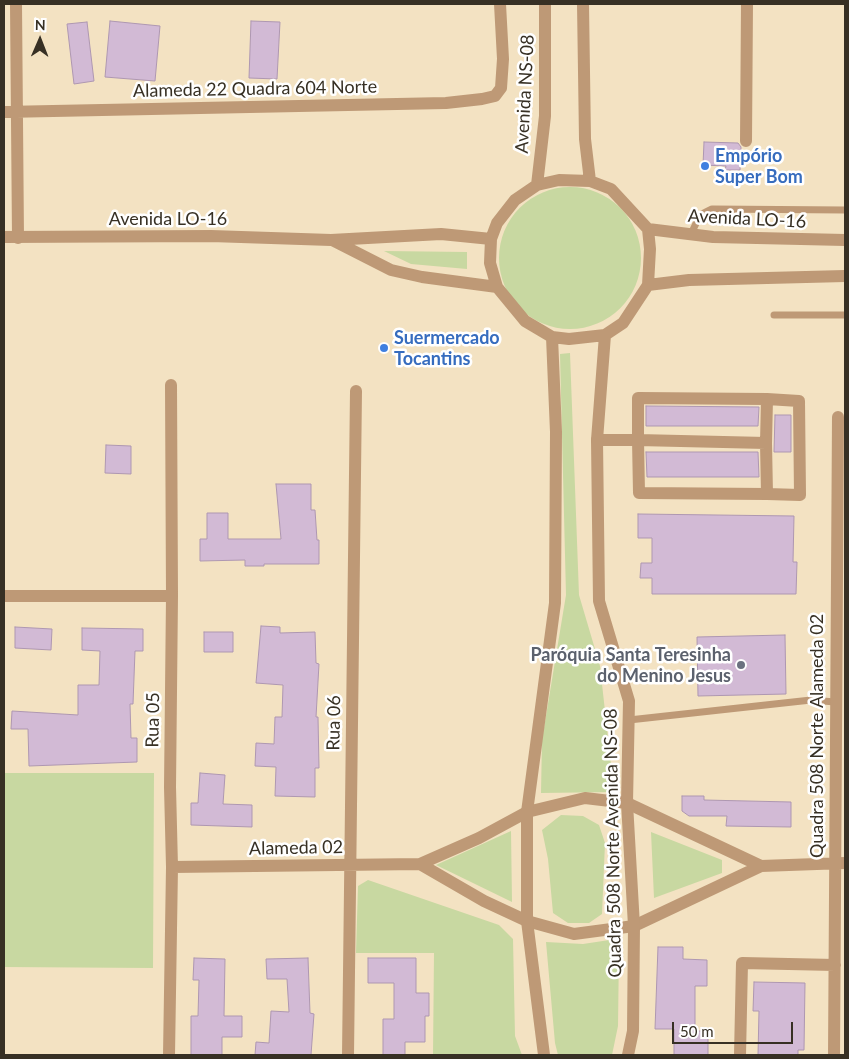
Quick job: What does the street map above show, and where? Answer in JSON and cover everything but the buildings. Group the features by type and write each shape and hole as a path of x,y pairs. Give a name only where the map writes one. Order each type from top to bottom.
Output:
{"street":[{"path":"16,4 18,238"},
{"name":"Alameda 22 Quadra 604 Norte","path":"4,112 446,103 495,96 502,88 503,59 500,4"},
{"name":"Avenida NS-08","path":"537,185 545,116 546,4"},
{"path":"582,4 585,139 590,181"},
{"path":"746,141 747,4"},
{"path":"559,180 590,181 611,189 648,229 650,249 648,285 622,323 604,335 569,339 552,337 525,321 497,287 490,262 491,239 497,223 515,200 537,185 559,180"},
{"name":"Avenida LO-16","path":"648,229 749,239 845,240"},
{"name":"Avenida LO-16","path":"4,237 211,236 331,240 442,234 491,239"},
{"name":"Avenida LO-16","path":"331,240 391,270 422,277 497,287"},
{"path":"648,285 689,280 845,276"},
{"name":"Quadra 508 Norte Avenida NS-08","path":"604,335 597,440 599,601 629,701 628,803 634,926 633,1032 628,1055"},
{"path":"544,1055 527,921 527,812 555,603 556,432 552,337"},
{"name":"Rua 05","path":"169,1055 172,867 170,787 172,596 171,385"},
{"name":"Rua 06","path":"348,1055 356,391"},
{"path":"638,398 799,401 800,495 639,493 638,440 638,398"},
{"path":"766,494 767,399"},
{"name":"Quadra 508 Norte Alameda 02","path":"834,1055 835,965 840,863 835,702 838,417"},
{"path":"597,440 766,443"},
{"path":"4,596 172,596"},
{"path":"420,864 478,838 527,812 585,798 628,803 761,866"},
{"path":"420,864 484,901 527,921 574,934 634,926 761,866 840,863"},
{"name":"Alameda 02","path":"172,867 420,864"},
{"path":"740,1055 742,963 835,965"}],"lane":[{"path":"690,234 700,216 712,209 845,210"},
{"path":"774,315 845,315"},
{"path":"629,720 810,700 835,702"}],"green space":[{"path":"570,187 584,188 597,192 620,208 636,231 640,244 640,272 636,285 620,308 597,324 584,328 570,329 556,328 543,324 520,308 504,285 500,272 499,258 500,244 504,231 520,208 543,192 556,188"},
{"path":"384,251 467,252 467,269 411,264"},
{"path":"570,353 579,595 600,666 614,792 541,793 542,740 566,595 560,354"},
{"path":"4,773 154,773 153,968 4,967"},
{"path":"561,815 583,816 599,825 605,843 602,914 589,923 568,923 553,913 548,859 542,830"},
{"path":"511,831 512,902 436,865"},
{"path":"651,832 722,860 722,873 654,898"},
{"path":"368,880 499,925 513,939 515,1036 522,1055 433,1055 434,953 356,953 358,886"},
{"path":"616,939 619,949 618,1026 612,1055 558,1055 555,1043 546,942 583,944"}],"place":[{"name":"Empório Super Bom","path":"705,166"},
{"name":"Suermercado Tocantins","path":"384,348"},
{"name":"Paróquia Santa Teresinha do Menino Jesus","path":"741,665"}]}
